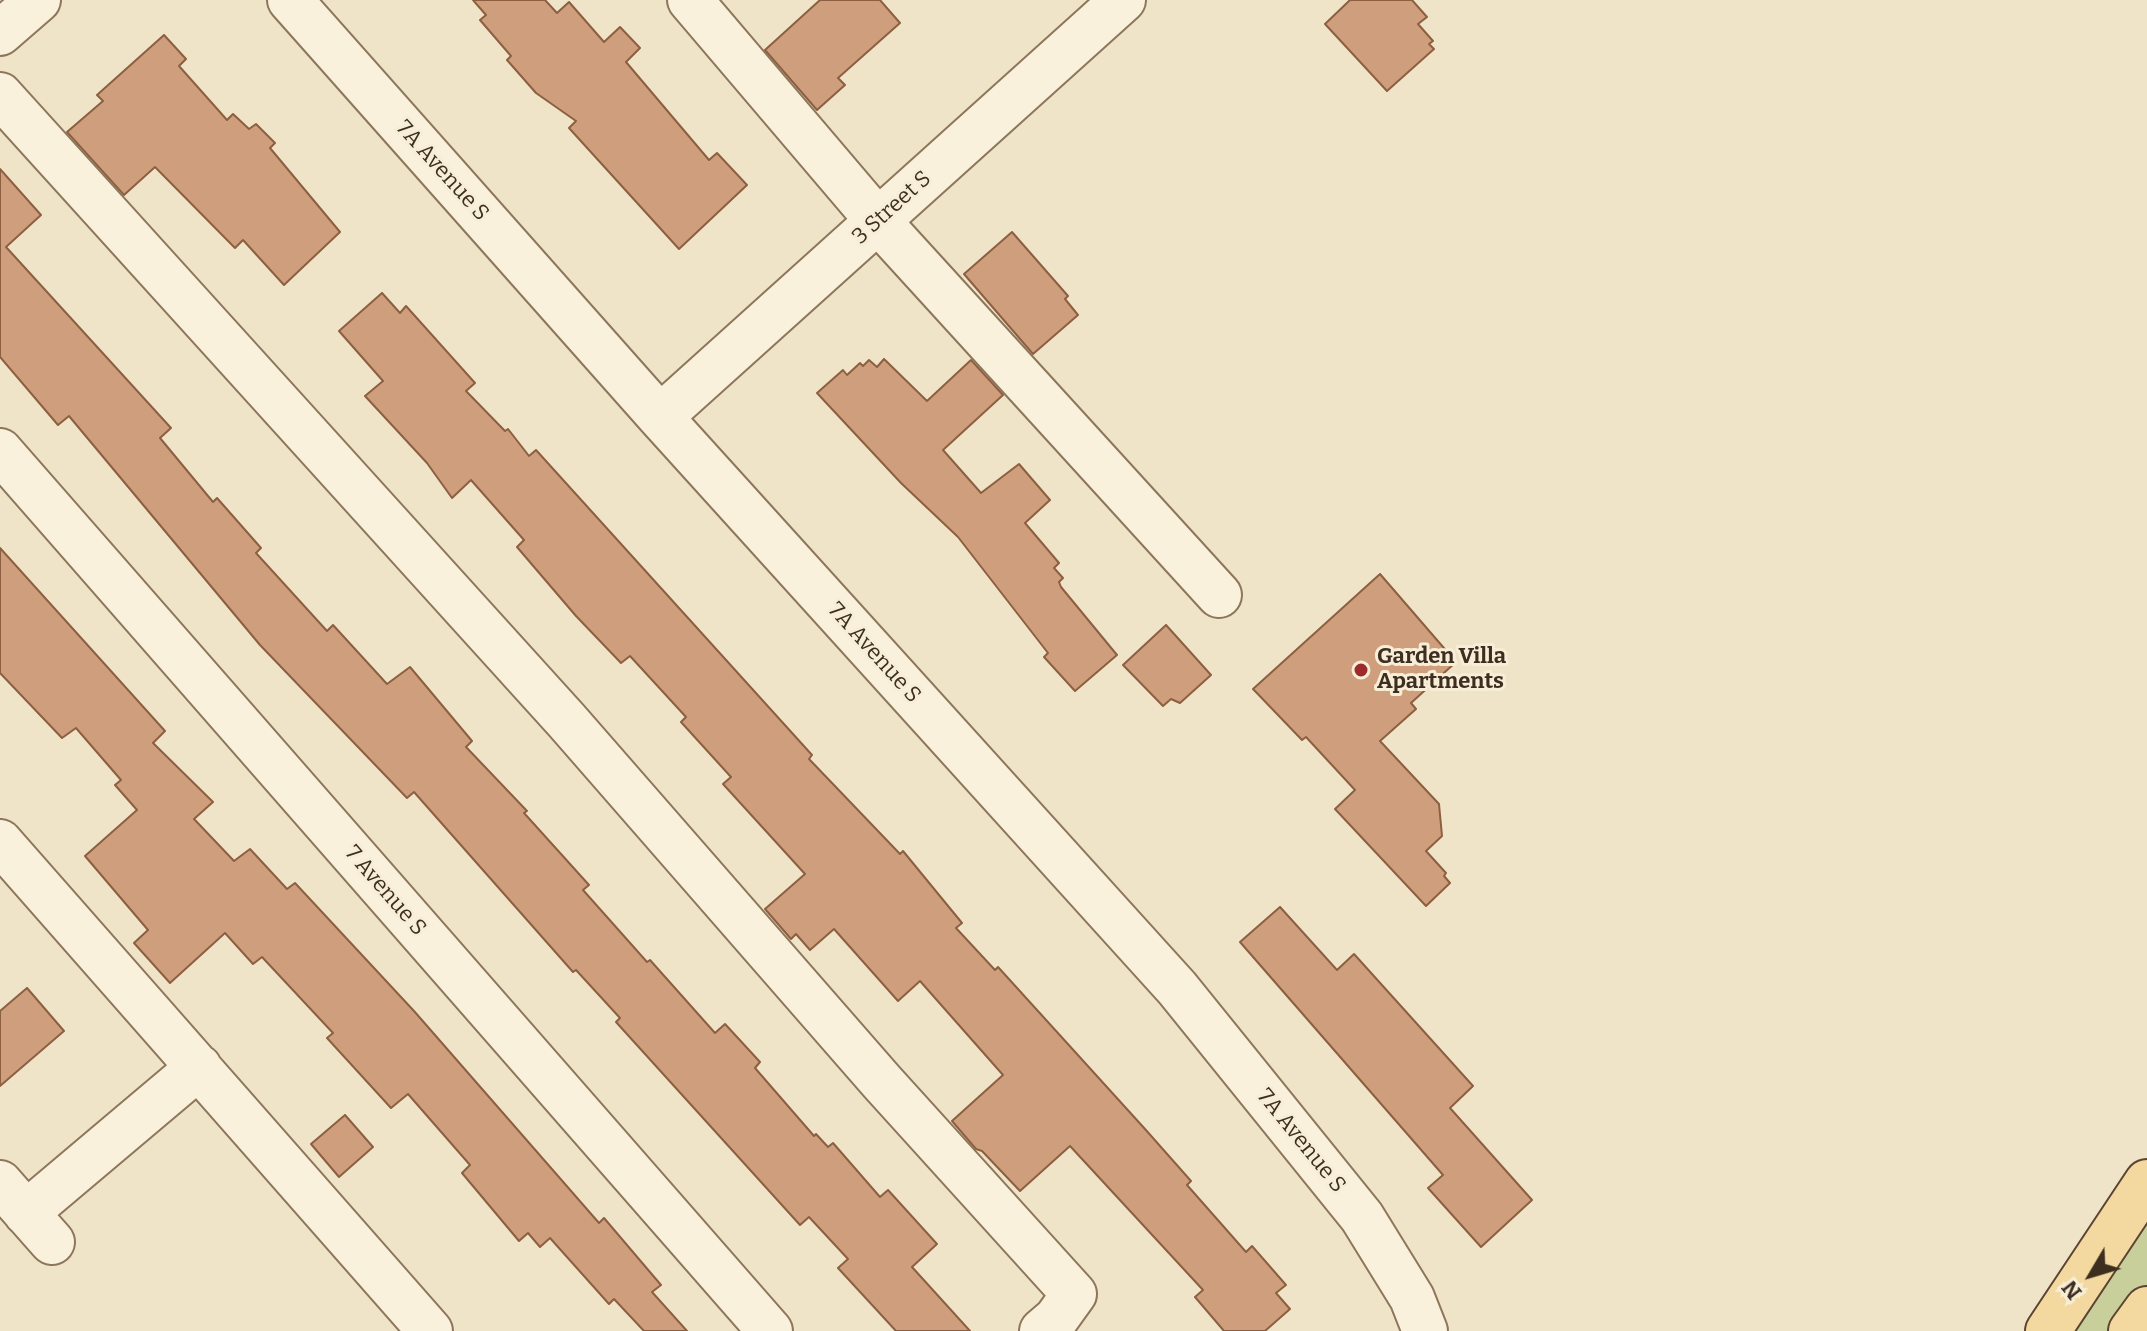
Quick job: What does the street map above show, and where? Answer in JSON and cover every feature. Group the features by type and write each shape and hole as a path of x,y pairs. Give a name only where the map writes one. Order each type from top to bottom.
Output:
{"main road":[{"path":"2048,1331 2147,1182"},
{"path":"2131,1331 2147,1309"}],"street":[{"path":"0,33 38,0"},
{"name":"7A Avenue S","path":"290,0 660,417 1177,988 1362,1217 1412,1298 1425,1331"},
{"path":"690,0 878,221 1219,595"},
{"name":"3 Street S","path":"660,417 1123,0"},
{"path":"0,95 567,721 882,1082 1074,1294 1056,1319 1042,1331"},
{"name":"7 Avenue S","path":"0,451 770,1331"},
{"path":"0,842 430,1331"},
{"path":"26,1213 199,1067"}],"green space":[{"path":"2147,1203 2147,1331 2068,1331"}],"building":[{"path":"473,0 545,0 557,13 569,2 604,42 620,27 640,48 626,62 709,160 717,153 747,185 679,249 569,128 576,121 536,93 507,60 511,56 480,20 486,15"},
{"path":"820,0 880,0 900,23 838,78 845,85 817,110 765,50"},
{"path":"1350,0 1412,0 1427,17 1418,24 1433,41 1429,44 1434,49 1387,91 1325,24"},
{"path":"164,35 186,59 179,66 227,120 233,114 249,129 256,124 275,143 270,148 340,232 284,285 243,240 235,248 155,167 124,195 67,132 103,101 97,95"},
{"path":"0,169 41,215 6,247 171,428 160,438 213,502 217,498 261,548 256,553 327,631 333,625 387,684 410,667 472,741 466,747 527,811 524,813 589,885 583,890 647,962 650,960 715,1033 725,1024 760,1062 755,1068 814,1136 816,1134 828,1147 833,1143 880,1197 888,1190 937,1244 912,1267 970,1331 896,1331 838,1268 848,1259 809,1217 800,1225 616,1022 620,1018 576,970 573,972 414,792 407,798 260,645 69,416 58,425 0,357"},
{"path":"1012,232 1068,296 1065,299 1078,315 1033,354 964,274"},
{"path":"382,293 400,313 406,306 475,383 466,391 505,431 508,429 529,456 536,450 812,755 809,759 900,854 903,851 962,923 956,928 995,970 998,967 1145,1129 1191,1181 1187,1185 1246,1252 1252,1246 1286,1285 1276,1293 1290,1309 1265,1331 1224,1331 1195,1297 1203,1290 1070,1146 1020,1191 952,1121 1003,1075 920,981 898,1001 834,929 810,950 796,934 791,939 765,909 805,874 723,784 731,777 681,722 686,717 630,656 621,663 576,616 517,547 524,540 471,480 452,498 427,463 365,396 383,381 339,331"},
{"path":"884,359 927,401 971,360 1003,395 943,450 981,493 1019,464 1050,500 1025,523 1059,563 1054,568 1063,578 1059,582 1061,587 1117,655 1075,691 1044,657 1048,653 958,537 901,483 817,393 843,370 847,375 860,363 863,366 869,360 877,367"},
{"path":"0,548 165,731 153,743 213,802 194,819 234,861 250,849 287,889 295,883 414,1011 599,1223 604,1218 661,1285 652,1292 687,1331 644,1331 614,1299 609,1304 550,1238 540,1247 528,1233 519,1241 462,1173 470,1165 408,1094 391,1108 327,1038 333,1033 262,957 253,964 225,933 170,983 134,943 148,930 85,856 137,810 115,785 121,780 76,728 62,738 0,673"},
{"name":"Garden Villa Apartments","path":"1380,574 1456,662 1411,703 1416,709 1380,741 1439,804 1442,836 1426,851 1446,873 1444,876 1450,883 1426,906 1335,809 1355,790 1306,737 1302,740 1253,689"},
{"path":"1166,625 1211,675 1180,703 1171,699 1163,706 1123,665"},
{"path":"1280,907 1337,970 1354,954 1473,1086 1450,1108 1532,1200 1481,1247 1428,1188 1443,1175 1240,942"},
{"path":"27,988 64,1031 0,1086 0,1011"},
{"path":"345,1115 373,1147 339,1177 311,1144"}],"place":[{"name":"Garden Villa Apartments","path":"1361,670"}]}
